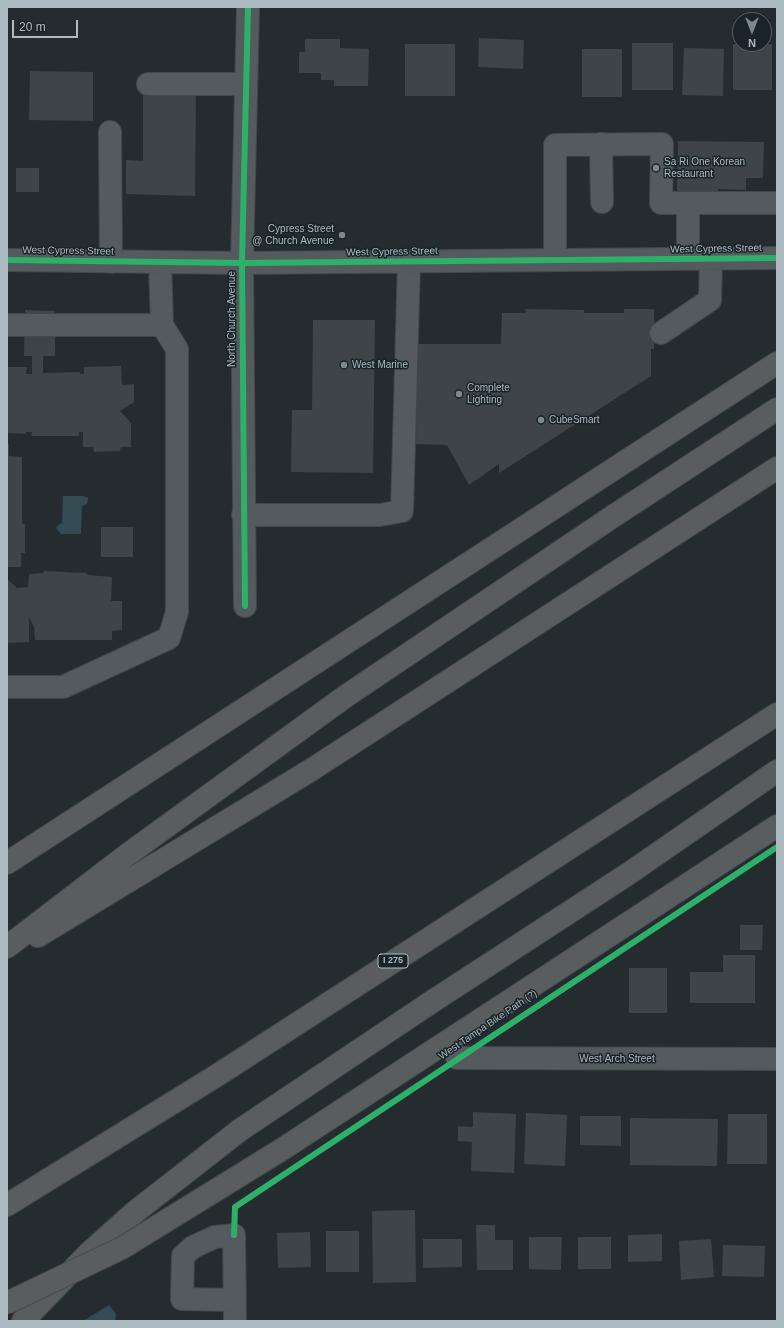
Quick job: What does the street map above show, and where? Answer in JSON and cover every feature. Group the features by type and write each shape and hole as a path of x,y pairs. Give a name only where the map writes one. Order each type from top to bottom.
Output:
{"highway":[{"path":"7,863 777,363"},
{"path":"7,947 127,855 346,696 606,521 777,409"},
{"path":"7,954 71,917 311,770 777,468"},
{"name":"I 275","path":"7,1206 216,1076 777,714"},
{"path":"23,1321 89,1253 135,1212 240,1130 433,1000 628,874 777,771"},
{"path":"7,1303 122,1248 281,1150 777,826"}],"street":[{"name":"North Church Avenue","path":"245,606 242,263 248,7"},
{"path":"148,84 246,84"},
{"path":"110,132 111,262"},
{"path":"601,144 602,202"},
{"path":"555,260 555,145 662,144 661,203 777,203"},
{"path":"688,203 688,259"},
{"name":"West Cypress Street","path":"7,260 242,263 777,258"},
{"path":"661,334 710,300 711,259"},
{"path":"7,687 63,687 169,638 177,612 176,349 162,325 160,262"},
{"path":"244,515 380,515 402,511 409,262"},
{"path":"7,325 162,325"},
{"name":"West Arch Street","path":"457,1058 777,1059"},
{"path":"234,1235 235,1311 182,1299 183,1256 193,1248 215,1237 234,1235"}],"water":[{"path":"63,496 83,496 88,498 87,504 82,506 81,534 61,534 56,528 62,523"},
{"path":"109,1305 116,1314 115,1321 83,1321"}],"building":[{"path":"479,38 524,40 523,69 478,67"},
{"path":"305,39 340,39 340,48 369,49 368,86 334,86 334,80 321,80 321,73 299,73 299,52 305,52"},
{"path":"632,43 673,43 673,90 632,90"},
{"path":"405,44 455,44 455,96 405,96"},
{"path":"684,48 724,49 723,96 682,95"},
{"path":"582,49 622,49 622,97 582,97"},
{"path":"733,52 772,52 772,90 733,90"},
{"path":"30,71 93,72 93,121 29,120"},
{"path":"143,91 196,92 195,196 126,194 126,160 143,161"},
{"path":"678,141 764,142 763,178 746,178 746,190 718,189 718,197 677,196"},
{"path":"16,168 39,168 39,192 16,192"},
{"name":"CubeSmart","path":"525,309 584,310 584,313 624,313 624,309 654,309 654,349 651,349 651,376 499,473 499,464 469,485 447,445 416,444 417,344 501,344 502,313 526,313"},
{"path":"25,310 55,311 55,356 43,356 43,373 80,372 80,374 84,374 84,367 121,366 122,385 134,384 134,402 120,411 131,423 131,447 121,447 120,451 94,452 93,447 83,447 83,432 79,432 79,436 31,436 32,432 26,432 26,434 7,433 7,367 27,367 26,374 32,374 32,356 24,356"},
{"name":"West Marine","path":"313,320 375,320 373,473 291,472 292,410 312,410"},
{"path":"7,443 9,444 9,456 22,457 22,524 25,524 25,553 21,553 21,567 7,567"},
{"path":"101,527 133,527 133,557 101,557"},
{"path":"44,571 86,573 88,575 112,577 111,601 122,601 122,630 112,631 112,640 35,640 34,627 29,617 29,642 7,643 7,579 17,588 28,587 29,574 43,573"},
{"path":"740,925 763,925 762,950 740,950"},
{"path":"723,955 755,955 755,1003 690,1003 690,972 723,972"},
{"path":"629,968 667,968 667,1013 629,1013"},
{"path":"473,1112 516,1114 514,1173 471,1171 472,1142 458,1141 458,1126 473,1127"},
{"path":"526,1113 567,1115 565,1166 524,1164"},
{"path":"728,1114 767,1114 767,1164 727,1164"},
{"path":"580,1116 621,1116 621,1146 580,1145"},
{"path":"630,1118 718,1119 717,1166 630,1165"},
{"path":"415,1210 416,1282 373,1283 372,1211"},
{"path":"476,1225 495,1225 495,1240 513,1240 513,1270 477,1270"},
{"path":"326,1231 359,1231 359,1272 326,1272"},
{"path":"310,1232 311,1267 278,1268 277,1233"},
{"path":"662,1234 662,1261 628,1262 628,1235"},
{"path":"529,1237 562,1237 561,1270 529,1269"},
{"path":"578,1237 611,1237 611,1269 578,1269"},
{"path":"423,1239 462,1239 462,1267 423,1268"},
{"path":"711,1239 714,1277 681,1280 679,1241"},
{"path":"723,1245 765,1246 764,1277 722,1276"}],"cycle path":[{"path":"245,606 242,263 248,7"},
{"path":"7,260 242,263 777,258"},
{"name":"West Tampa Bike Path (?)","path":"234,1235 235,1207 777,847"}],"place":[{"name":"Sa Ri One Korean Restaurant","path":"656,168"},
{"name":"Cypress Street @ Church Avenue","path":"342,235"},
{"name":"West Marine","path":"344,365"},
{"name":"Complete Lighting","path":"459,394"},
{"name":"CubeSmart","path":"541,420"}]}
